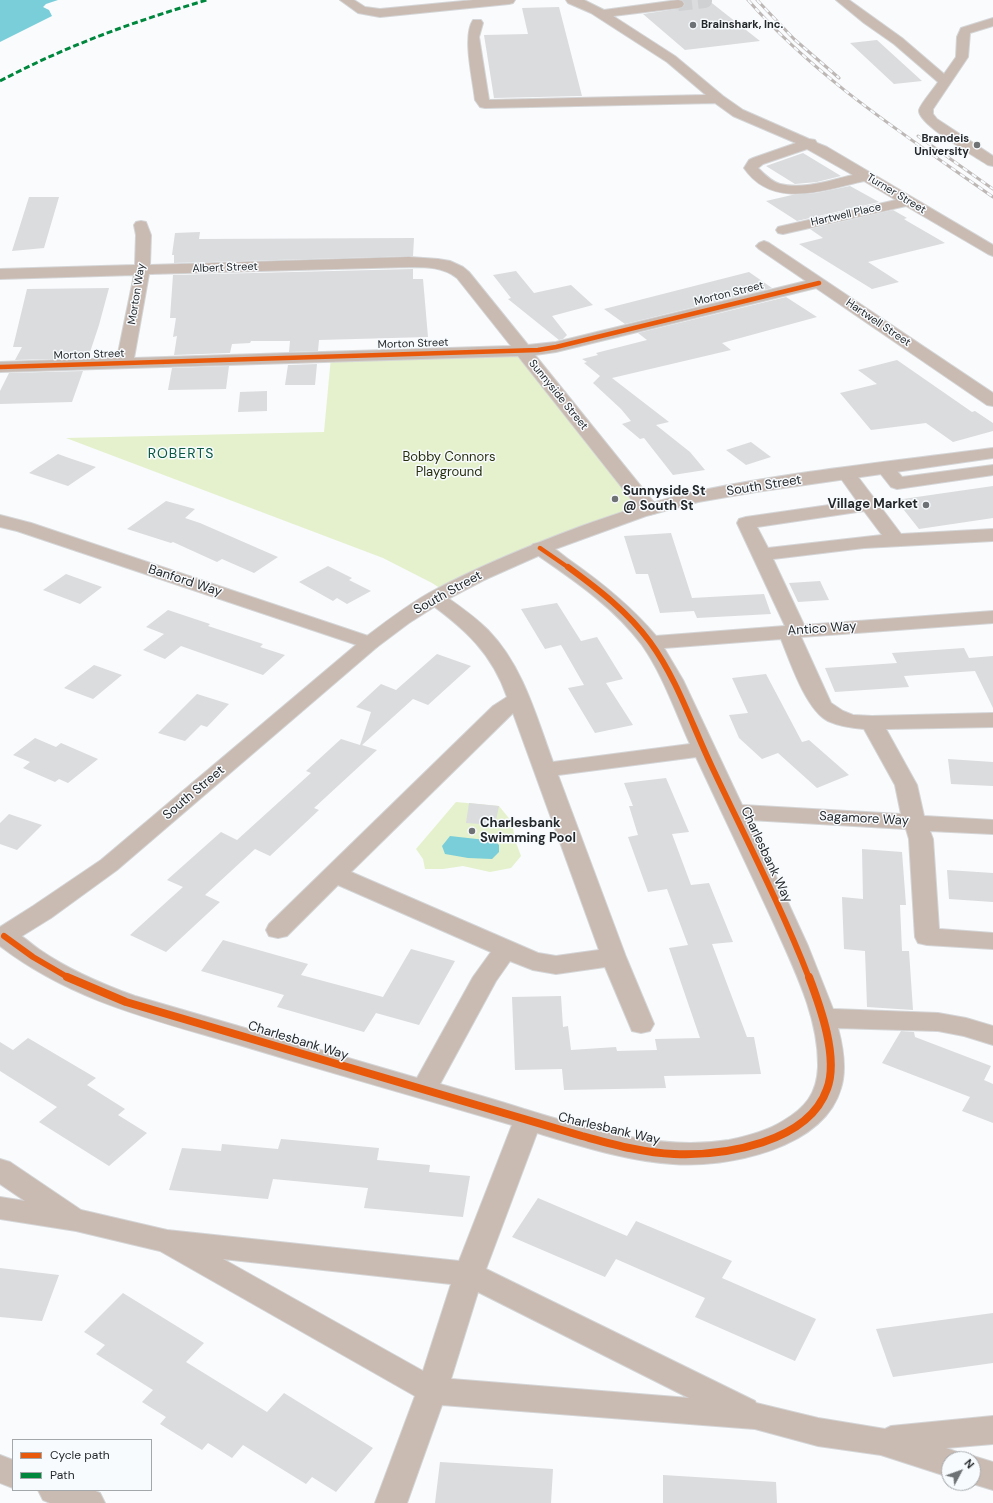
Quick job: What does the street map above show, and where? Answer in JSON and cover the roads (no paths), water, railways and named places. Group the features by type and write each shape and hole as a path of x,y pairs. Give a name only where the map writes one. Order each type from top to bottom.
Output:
{"street":[{"path":"346,0 362,10 380,13 509,0"},
{"name":"Turner Street","path":"572,0 588,5 671,59 732,109 750,119 804,141 993,251"},
{"path":"842,0 898,41 945,81"},
{"path":"603,14 678,4"},
{"path":"993,22 965,32 963,35 964,51 962,57 926,108 926,115 932,122 993,162"},
{"path":"477,23 473,37 482,100 486,104 718,99"},
{"path":"804,141 754,163 751,168 774,186 787,189 811,188 866,176"},
{"name":"Hartwell Place","path":"783,230 909,201"},
{"name":"Morton Way","path":"124,364 138,296 144,241 144,229 141,224"},
{"name":"Hartwell Street","path":"764,246 993,401"},
{"name":"Albert Street","path":"0,274 409,262 432,262 449,266"},
{"name":"Sunnyside Street","path":"449,266 463,276 649,509"},
{"name":"Morton Street","path":"0,367 522,351 556,347 819,283"},
{"name":"South Street","path":"2,937 42,912 109,865 370,643 435,598 477,576 540,548 611,521 649,509 725,492 846,473 993,453"},
{"path":"885,468 897,483 993,470"},
{"path":"846,473 894,540"},
{"path":"868,505 746,523 793,631 815,693 823,707 835,716 851,721 872,723 993,720"},
{"name":"Banford Way","path":"0,521 24,527 370,643"},
{"path":"761,555 864,542 993,535"},
{"name":"Charlesbank Way","path":"2,937 62,976 107,995 424,1090 599,1140 642,1150 675,1154 731,1152 754,1146 795,1127 808,1118 824,1099 829,1086 831,1068 830,1046 824,1018 762,868 703,749 666,668 651,643 629,618 608,598 540,548"},
{"path":"435,598 468,621 490,643 502,662 519,699 614,957 642,1024"},
{"name":"Antico Way","path":"651,643 793,631 993,617"},
{"path":"278,930 501,711 519,699"},
{"path":"872,723 906,785 914,822 922,839 927,937 993,941"},
{"path":"545,770 703,749"},
{"name":"Sagamore Way","path":"734,812 993,827"},
{"path":"334,874 533,961 556,965 614,957"},
{"path":"424,1090 486,977 506,949"},
{"path":"824,1018 938,1022 966,1027 993,1036"},
{"path":"391,1503 412,1442 432,1391 469,1274 528,1120"},
{"path":"0,1170 76,1220"},
{"path":"0,1208 76,1220 167,1241 469,1274 755,1416"},
{"path":"167,1241 432,1391 755,1416 818,1432 881,1441 941,1460"},
{"path":"881,1441 993,1430"},
{"path":"0,1469 12,1474"},
{"path":"981,1472 993,1476"},
{"path":"57,1491 89,1503"}],"water":[{"path":"0,0 58,0 46,4 43,7 49,10 52,16 0,42"},
{"name":"Charlesbank Swimming Pool","path":"450,836 495,841 499,845 499,852 492,859 468,858 445,854 442,846"}],"tunnel":[{"path":"678,4 705,1 703,0"}],"railway":[{"path":"748,0 803,56 864,106 993,197"},
{"path":"757,0 794,39 839,78"},
{"path":"918,136 993,189"}],"place":[{"name":"Brainshark, Inc.","path":"693,25"},
{"name":"Brandeis University","path":"977,145"},
{"name":"Sunnyside St @ South St","path":"615,499"},
{"name":"Village Market","path":"926,505"},
{"name":"Charlesbank Swimming Pool","path":"472,831"}],"district":[{"name":"ROBERTS","path":"181,454"}],"park label":[{"name":"Bobby Connors Playground","path":"449,466"}]}
